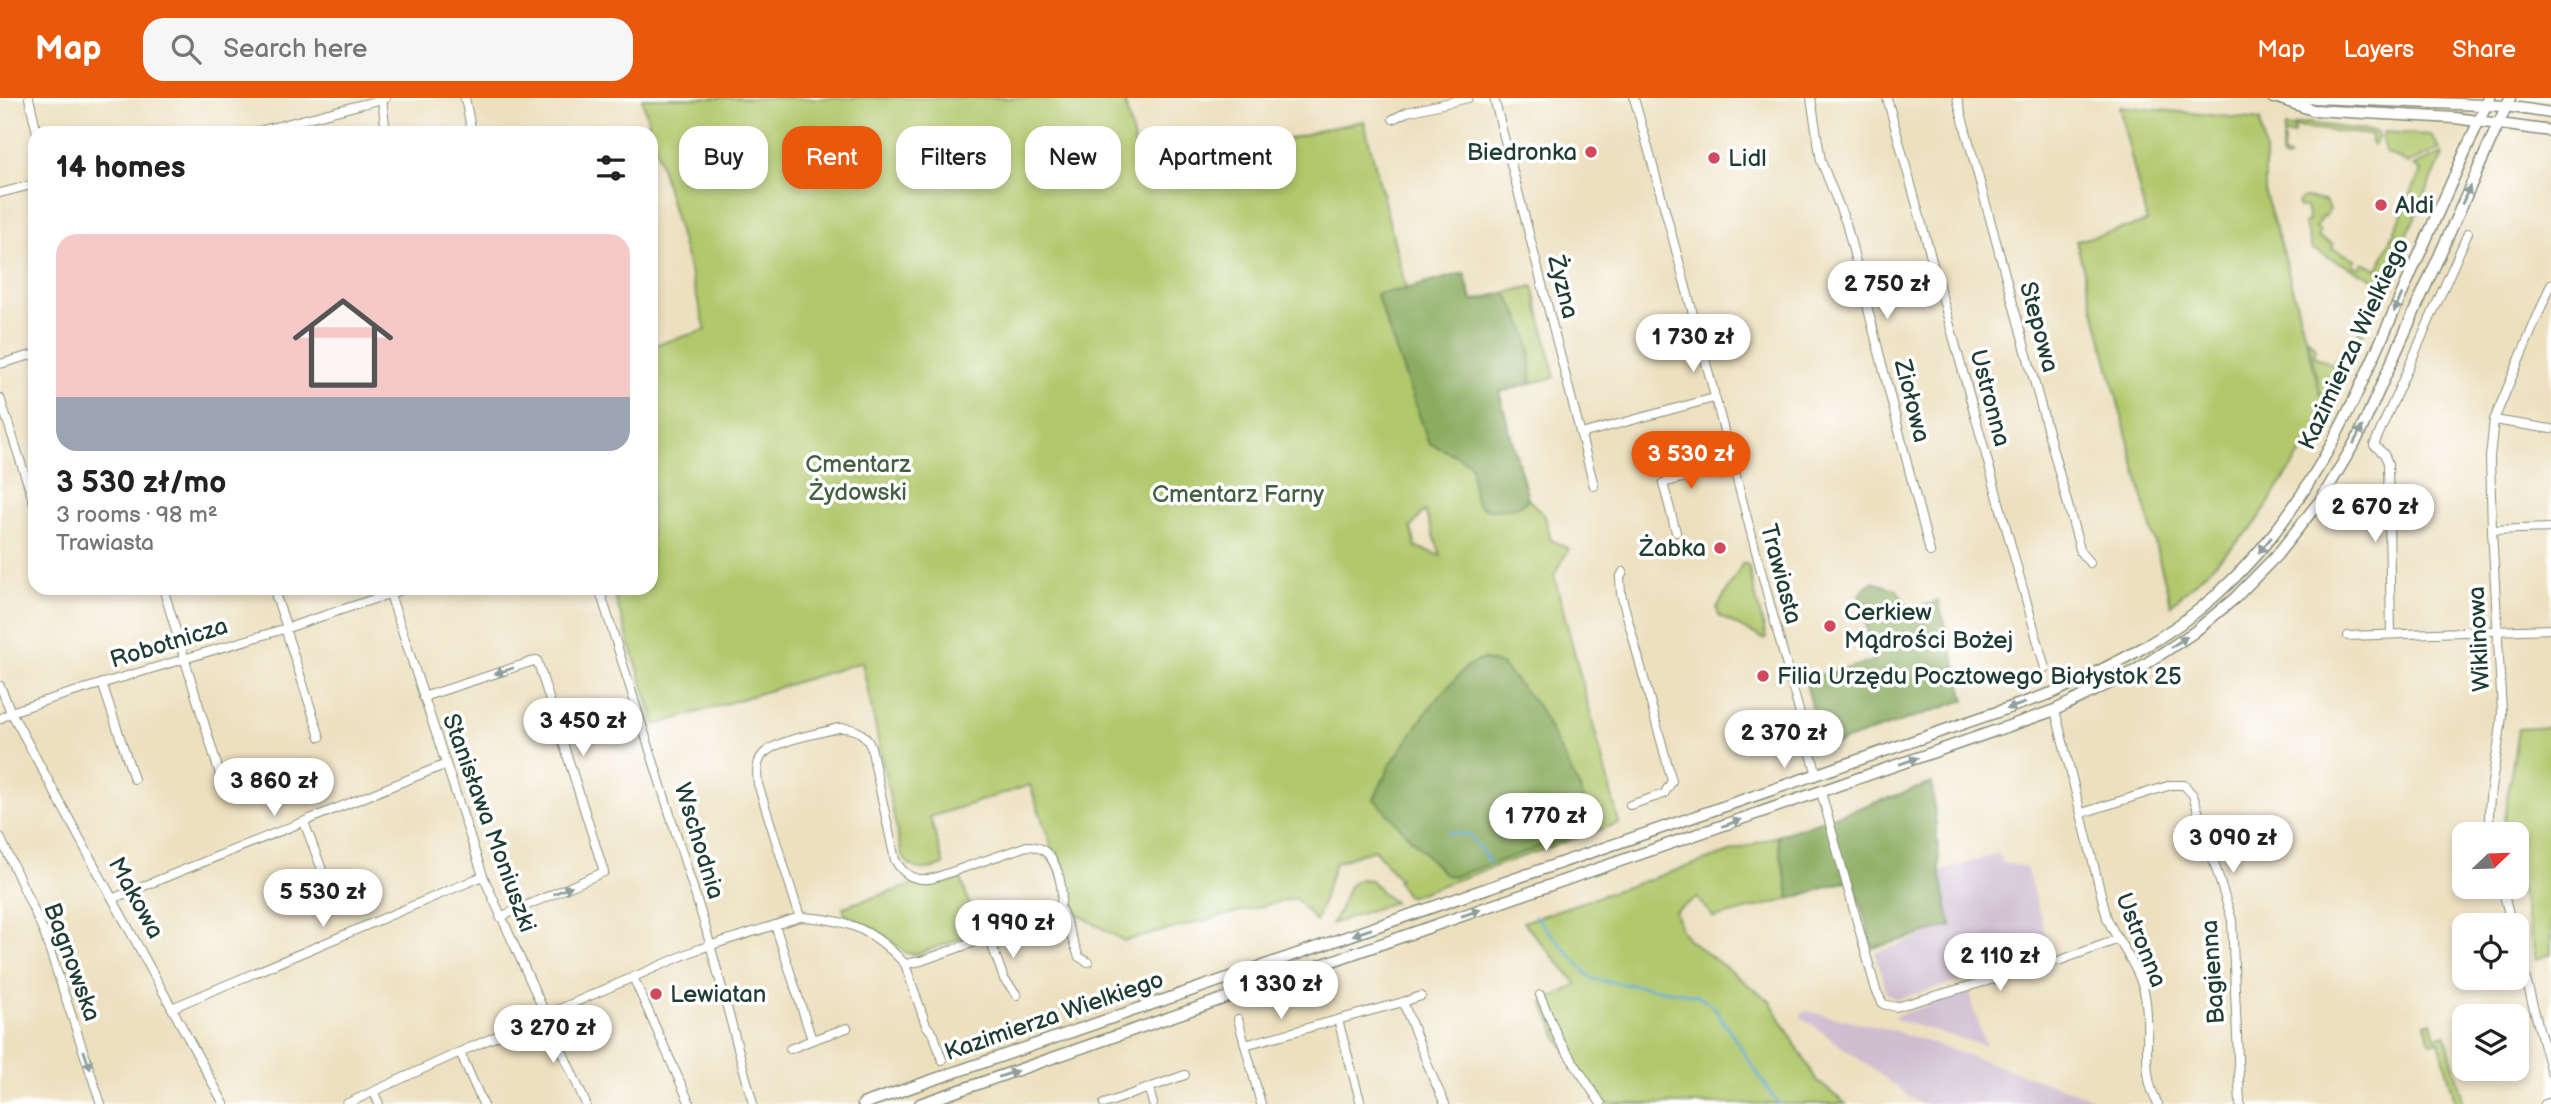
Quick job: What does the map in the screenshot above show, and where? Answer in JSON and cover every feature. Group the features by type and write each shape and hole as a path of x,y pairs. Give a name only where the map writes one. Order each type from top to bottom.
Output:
{"main road":[{"path":"2278,98 2508,102 2551,114"},
{"path":"2278,98 2313,110 2479,120 2551,131"},
{"name":"Kazimierza Wielkiego","path":"863,1104 882,1101 2064,688 2136,654 2174,629 2214,597 2265,546 2310,484 2330,451 2355,399 2487,102"},
{"name":"Kazimierza Wielkiego","path":"920,1104 2055,710 2135,671 2193,633 2235,598 2300,528 2322,498 2358,437 2508,102"},
{"path":"2435,218 2446,218 2451,228"},
{"path":"1697,817 1693,826 1696,832 1702,833"},
{"path":"1405,918 1406,936"}],"street":[{"path":"29,98 35,126"},
{"path":"465,98 471,126"},
{"path":"1393,119 1407,112 1468,98"},
{"name":"Żyzna","path":"1494,98 1594,486"},
{"name":"Trawiasta","path":"1634,98 1772,618 1817,775"},
{"name":"Ziołowa","path":"1811,98 1821,162 1849,234 1930,552"},
{"name":"Ustronna","path":"1887,98 2045,668"},
{"name":"Stepowa","path":"1957,98 2081,553 2090,563"},
{"path":"290,126 384,99 386,126"},
{"path":"0,193 28,186"},
{"path":"2390,634 2388,463 2384,454 2374,445 2469,233"},
{"name":"Wiklinowa","path":"2490,822 2491,787 2502,712 2490,457 2494,420 2551,284"},
{"path":"0,364 28,356"},
{"path":"0,398 28,484"},
{"path":"1581,434 1714,398"},
{"path":"2494,420 2551,429"},
{"path":"1676,532 1663,483 1732,465"},
{"path":"2492,530 2551,528"},
{"path":"1623,572 1620,579 1621,594 1672,781 1664,794 1630,805"},
{"path":"165,595 224,788"},
{"path":"275,595 320,737"},
{"name":"Robotnicza","path":"0,719 11,712 286,628 377,595"},
{"name":"Stanisława Moniuszki","path":"389,595 483,876 586,1104"},
{"name":"Wschodnia","path":"601,595 710,945 753,1104"},
{"path":"2348,636 2551,629"},
{"path":"423,696 537,660 604,872 500,917"},
{"name":"Robotnicza","path":"102,683 134,779"},
{"name":"Makowa","path":"0,686 11,712 174,1007 224,1104"},
{"name":"Ustronna","path":"2055,710 2107,918 2116,940 2133,960 2140,976 2146,999 2149,1080 2158,1104"},
{"path":"800,917 758,784 758,765 766,751 778,745 847,727 864,734 871,747 895,860 904,873 927,880 1027,846 1041,848 1048,854 1060,881 1062,900 1059,909 1049,916 921,961 905,964"},
{"path":"114,898 444,765"},
{"name":"Bagienna","path":"2082,813 2171,785 2184,785 2193,794 2232,920 2240,1104"},
{"path":"1821,792 1882,1004 1896,1007 2061,960 2116,940"},
{"path":"304,822 331,901"},
{"name":"Bagnowska","path":"0,837 43,930 101,1104"},
{"path":"174,1007 483,876"},
{"path":"1059,909 1079,957 1088,962"},
{"path":"346,1104 710,945 800,917 834,919 855,926 873,935 905,964 926,1025 934,1035 942,1060"},
{"path":"775,925 813,1040"},
{"path":"989,937 1004,979 1017,995"},
{"path":"633,977 690,1104"},
{"path":"2529,990 2551,1073"},
{"path":"1540,995 1559,1040 1601,1104"},
{"path":"1245,1045 1421,996"},
{"path":"1403,1002 1446,1104"},
{"path":"1238,1019 1261,1104"},
{"path":"1338,1020 1361,1104"},
{"path":"790,1049 847,1028"},
{"path":"460,1052 483,1104"},
{"path":"1104,1104 1185,1075"},
{"path":"1149,1089 1153,1104"},
{"path":"374,1092 379,1104"},
{"path":"2545,1104 2551,1102"}],"shaded area":[{"path":"1999,853 2003,863 2026,867 2052,956 1896,999 1887,993 1875,953 1951,926 1940,872"},
{"path":"1971,992 1972,1005 1986,1046 1897,1020 1895,1016"},
{"path":"1806,1011 1893,1030 2110,1104 1920,1104 1800,1016"}],"green space":[{"path":"642,98 1124,98 1135,146 1135,189 1296,189 1296,137 1364,121 1406,289 1464,273 1472,301 1533,286 1555,377 1499,392 1528,499 1545,516 1551,540 1569,549 1554,575 1619,823 1408,897 1397,881 1399,879 1374,849 1335,863 1316,921 1295,898 1124,941 1074,912 1030,785 930,817 944,865 921,869 906,862 902,856 862,662 656,725 614,595 658,595 658,344 706,330 658,156 658,126 650,126","holes":["1425,511 1441,556 1416,547 1411,528"]},
{"path":"2119,106 2260,120 2265,152 2265,194 2321,396 2307,337 2316,348 2314,356 2333,365 2360,329 2378,287 2374,279 2312,249 2304,223 2309,221 2306,207 2299,208 2298,202 2305,198 2325,201 2329,209 2316,229 2320,231 2318,237 2333,244 2332,248 2355,259 2353,265 2360,268 2363,262 2378,269 2421,171 2414,166 2442,153 2443,155 2327,413 2253,527 2171,605 2076,241 2147,222"},
{"path":"2307,123 2378,132 2378,138 2374,145 2371,143 2371,135 2295,127 2294,134 2284,135 2283,155 2289,158 2281,157 2285,127 2292,128 2295,125"},
{"path":"2384,132 2431,135 2440,149 2409,163 2386,153 2382,141"},
{"path":"1464,273 1472,301 1506,293 1524,327 1530,346 1531,384 1499,392 1528,499 1514,508 1484,508 1475,499 1471,465 1429,443 1376,294 1406,289"},
{"path":"1743,563 1748,565 1766,638 1764,639 1719,616 1717,608"},
{"path":"1872,582 1896,589 1910,609 1917,609 1938,600 1965,700 1823,748 1805,679 1875,661 1859,597"},
{"path":"1483,659 1502,665 1538,706 1580,789 1590,815 1589,824 1578,834 1455,876 1445,875 1374,799 1390,765 1430,707 1467,666"},
{"path":"2551,727 2551,954 2536,959 2529,927 2529,913 2526,913 2523,900 2529,900 2529,822 2505,822 2504,819 2518,729"},
{"path":"1932,783 1940,872 1951,926 1873,948 1853,879 1790,899 1777,836"},
{"path":"1777,836 1790,899 1714,918 1697,898 1675,911 1681,930 1689,940 1770,1001 1817,1081 1846,1104 1602,1104 1559,1040 1543,1003 1577,984 1523,922"},
{"path":"960,876 979,933 916,954 906,953 879,931 845,915 843,907 912,885 930,886"},
{"path":"1360,879 1371,880 1394,902 1331,924 1349,886"},
{"path":"2431,1022 2435,1037 2445,1034 2452,1060 2452,1081 2458,1081 2464,1104 2456,1104 2439,1041 2430,1043 2425,1024"}],"waterway":[{"path":"1448,833 1469,834 1490,862"},
{"path":"1535,916 1592,979 1696,995 1713,1006 1780,1104"}],"place":[{"name":"Biedronka","path":"1591,152"},
{"name":"Lidl","path":"1714,158"},
{"name":"Aldi","path":"2381,205"},
{"name":"Żabka","path":"1720,548"},
{"name":"Cerkiew Mądrości Bożej","path":"1830,626"},
{"name":"Filia Urzędu Pocztowego Białystok 25","path":"1763,676"},
{"name":"Lewiatan","path":"656,994"}],"park label":[{"name":"Cmentarz Żydowski","path":"858,478"},
{"name":"Cmentarz Farny","path":"1238,494"}]}
